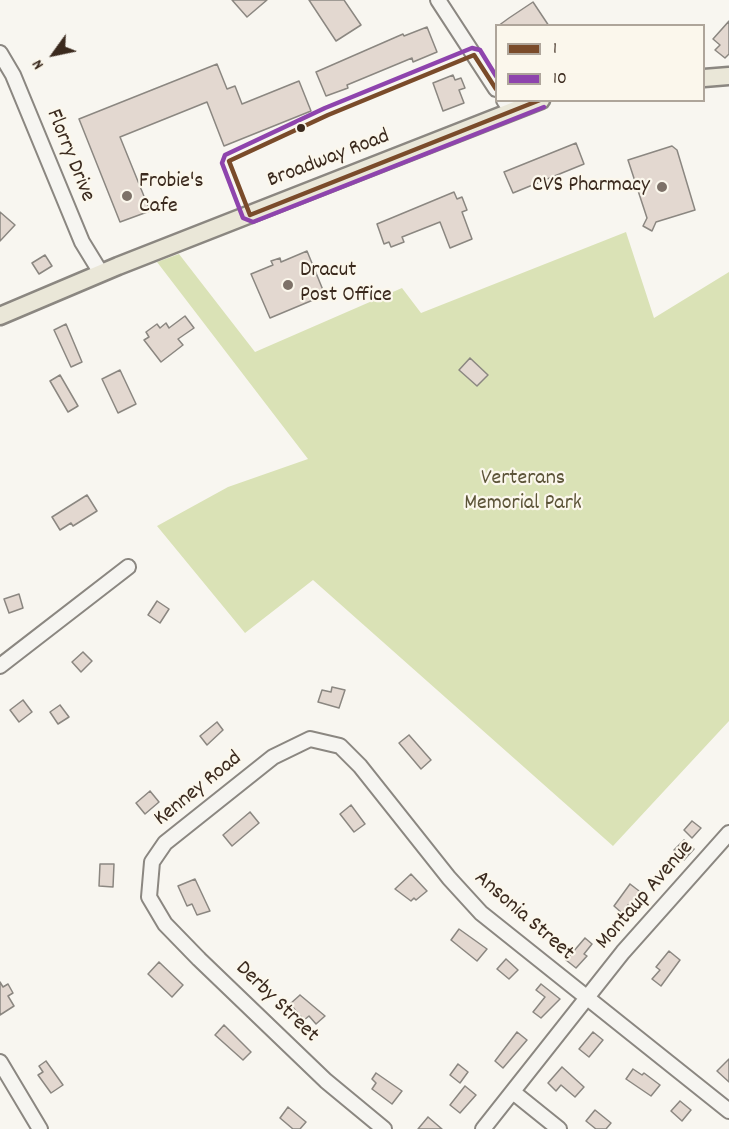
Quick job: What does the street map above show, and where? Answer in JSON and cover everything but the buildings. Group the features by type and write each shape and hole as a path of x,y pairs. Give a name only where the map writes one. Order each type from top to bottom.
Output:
{"main road":[{"path":"705,77 729,76"},
{"path":"705,77 729,88"},
{"name":"Broadway Road","path":"0,316 508,106 530,102"}],"street":[{"path":"438,0 495,87"},
{"name":"Florry Drive","path":"0,53 13,75 82,242 101,273"},
{"path":"0,666 128,567"},
{"name":"Kenney Road","path":"149,897 152,862 165,843 273,758 310,739"},
{"name":"Ansonia Street","path":"310,739 340,746 360,766 448,878 481,913 729,1112"},
{"name":"Montaup Avenue","path":"483,1129 623,952 729,833"},
{"name":"Derby Street","path":"149,897 165,924 199,959 326,1081 384,1129"},
{"path":"0,1062 40,1129"},
{"path":"513,1092 559,1129"}],"green space":[{"name":"Verterans Memorial Park","path":"626,232 654,318 729,272 729,721 613,846 313,580 245,633 157,526 228,487 308,459 157,262 179,254 255,352 402,288 421,313"}],"transit line":[{"name":"10","path":"495,74 480,50 472,48 325,108 225,155 222,163 243,218 253,222 544,107"},
{"name":"1","path":"495,87 474,55 328,115 229,161 250,215 535,102"}],"place":[{"name":"CVS Pharmacy","path":"662,187"},
{"name":"Frobie's Cafe","path":"127,196"},
{"name":"Dracut Post Office","path":"288,285"}]}
